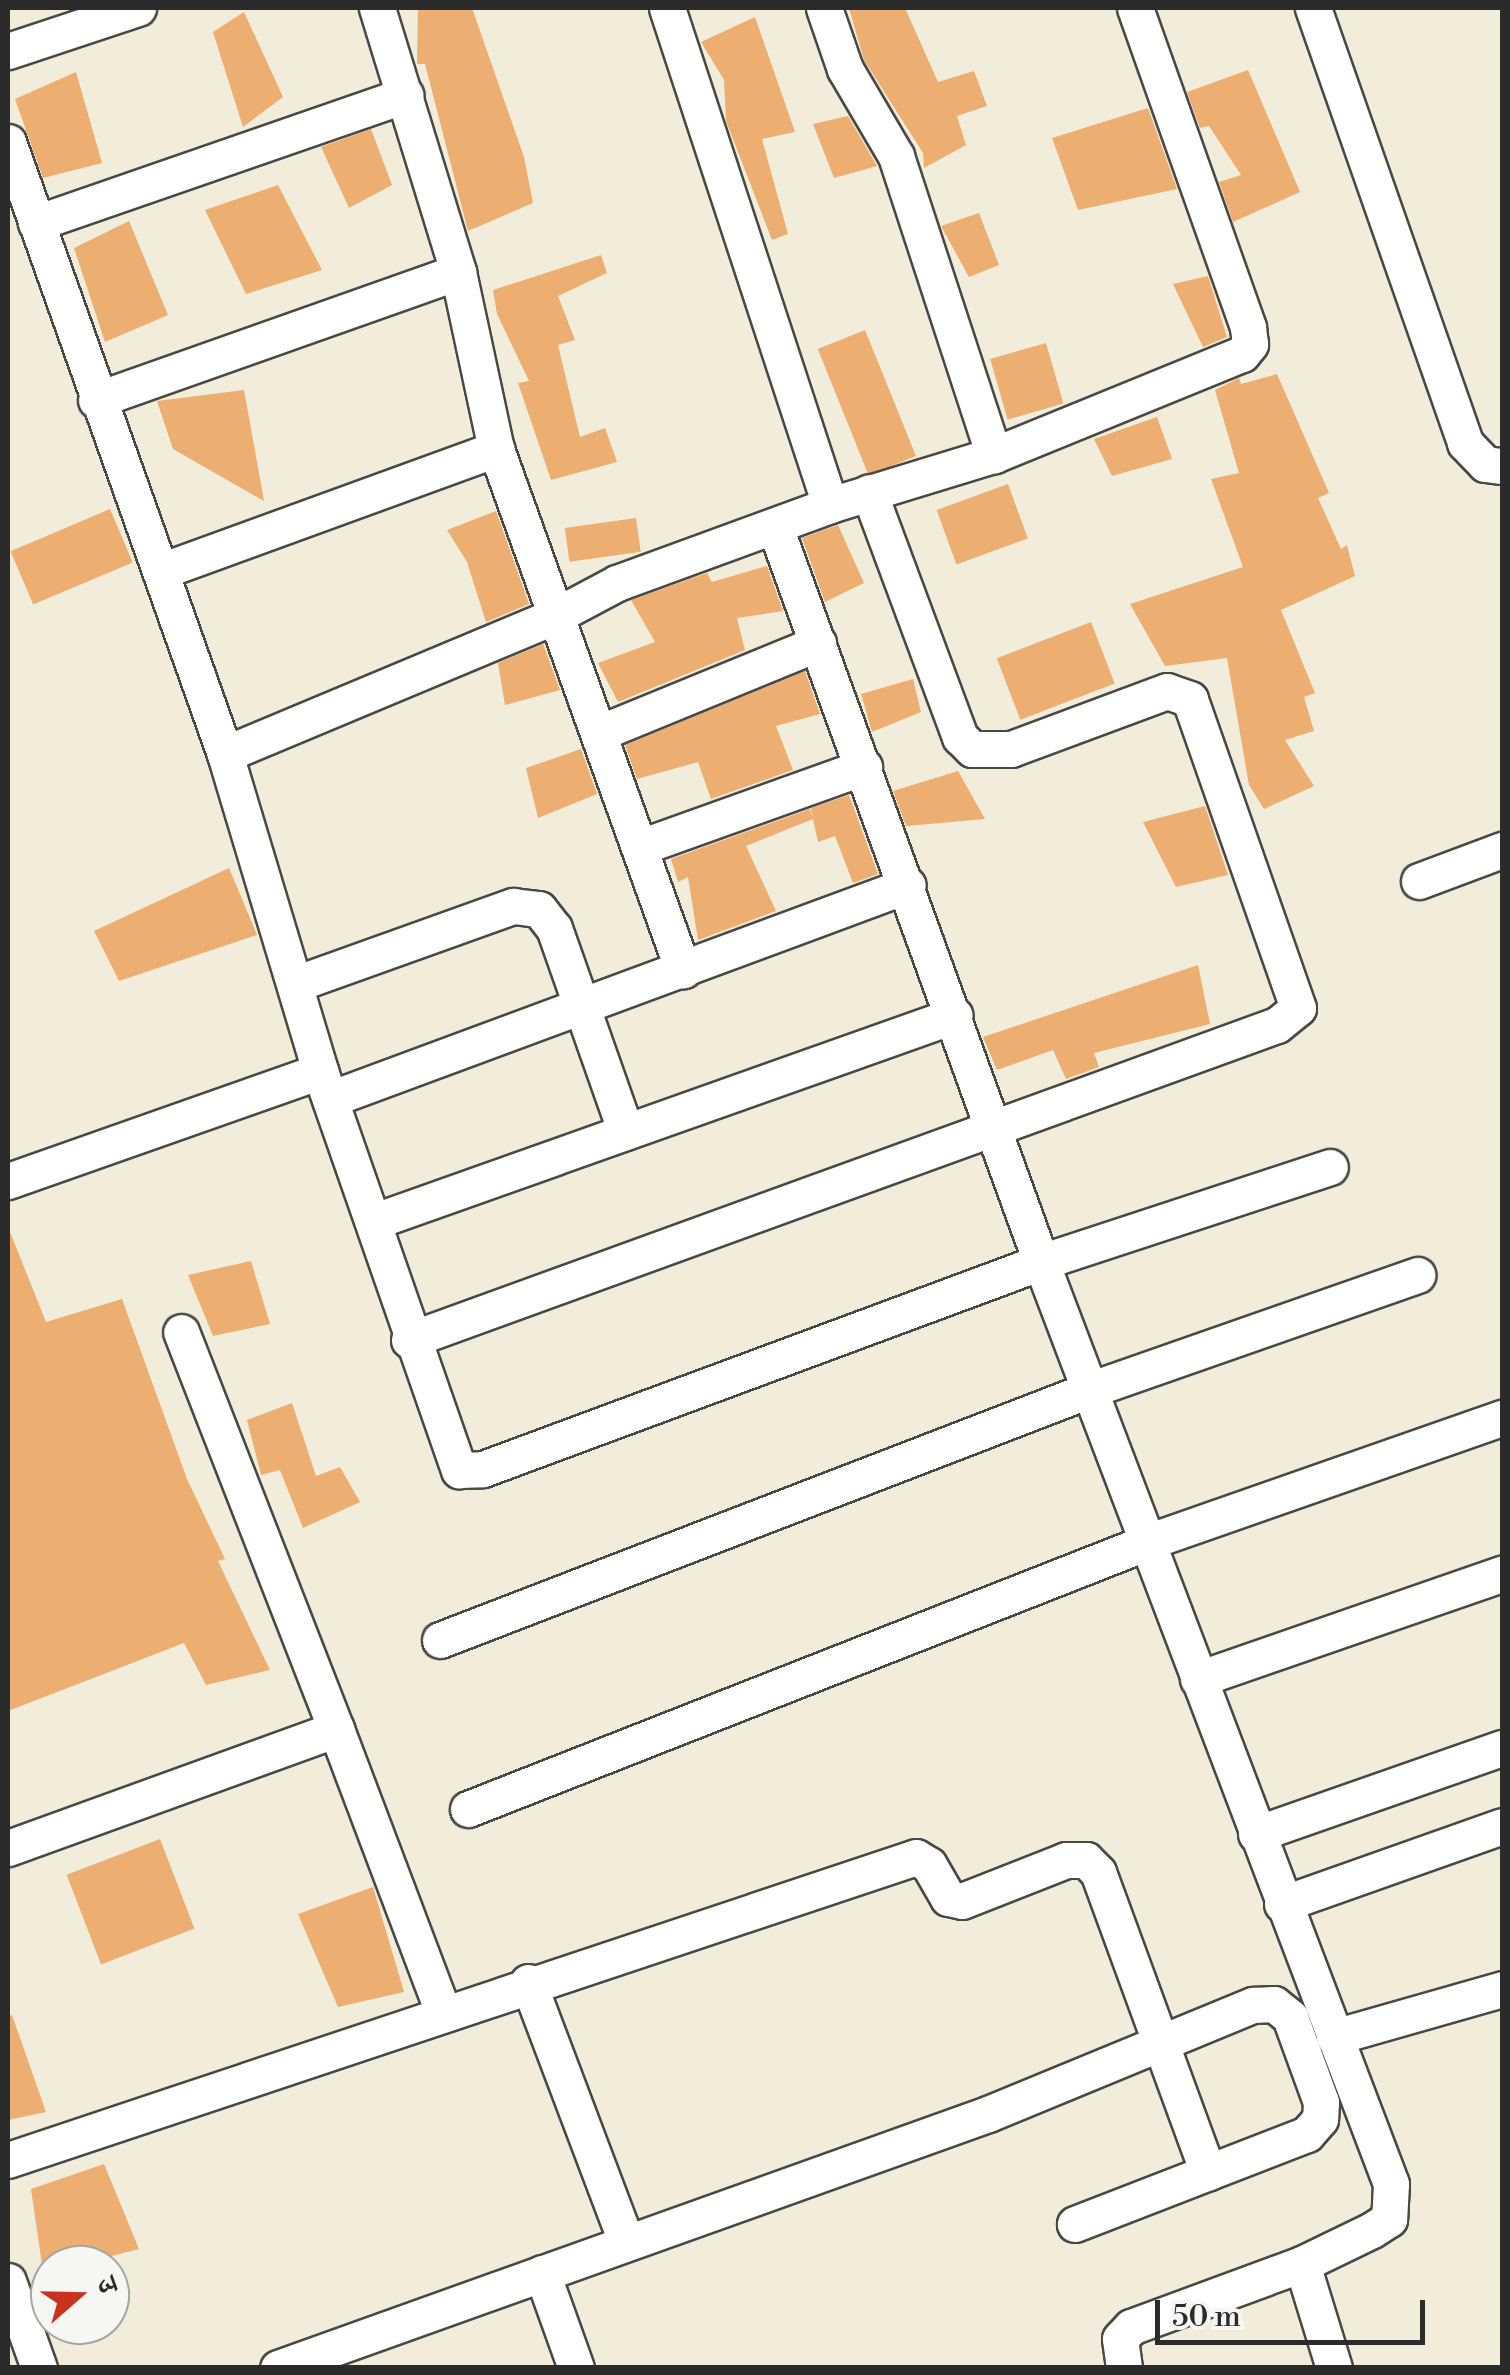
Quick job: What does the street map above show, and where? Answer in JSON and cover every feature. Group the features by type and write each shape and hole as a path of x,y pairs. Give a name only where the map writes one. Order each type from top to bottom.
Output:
{"street":[{"path":"8,51 138,8"},
{"path":"376,8 458,272 496,450 553,617 643,846 683,970"},
{"path":"667,8 830,505"},
{"path":"824,8 845,69 896,156 994,456"},
{"path":"224,754 553,617 616,583 830,505 994,456 1228,363 1250,344 1134,8"},
{"path":"1314,8 1466,443 1485,464 1502,466"},
{"path":"36,222 405,95"},
{"path":"8,142 224,754 325,1085 375,1221 409,1340 452,1461 470,1472 1042,1262 1330,1168"},
{"path":"96,400 458,272"},
{"path":"161,572 496,450"},
{"path":"409,1340 995,1124 1277,1025 1298,1008 1190,699 1167,692 1011,750 972,750 960,737 869,492"},
{"path":"775,527 956,1015 1042,1262 1150,1540 1198,1680 1394,2206 1389,2219 1372,2230 1302,2264 1131,2327 1120,2338 1124,2368"},
{"path":"598,732 818,643"},
{"path":"643,846 864,767"},
{"path":"1418,881 1502,850"},
{"path":"8,1181 582,1008 908,886"},
{"path":"294,984 512,906 539,909 554,928 626,1132"},
{"path":"375,1221 956,1015"},
{"path":"440,1640 1090,1390 1417,1275"},
{"path":"181,1332 443,2012"},
{"path":"468,1808 1150,1540 1502,1418"},
{"path":"1198,1680 1502,1574"},
{"path":"8,1848 336,1729"},
{"path":"1256,1834 1502,1748"},
{"path":"1282,1904 1502,1826"},
{"path":"8,2160 528,1982 916,1856 929,1865 948,1898 962,1901 1066,1860 1086,1860 1098,1872 1208,2172"},
{"path":"528,1982 626,2241"},
{"path":"1334,2038 1502,1989"},
{"path":"278,2368 315,2361 626,2241 988,2114 1253,2006 1274,2004 1290,2017 1321,2102 1320,2119 1307,2134 1076,2224"},
{"path":"1302,2264 1334,2368"},
{"path":"542,2272 576,2368"},
{"path":"8,2281 39,2368"}],"building":[{"path":"418,8 472,8 524,157 533,203 468,231 425,64 417,64"},
{"path":"849,8 905,8 938,82 974,71 987,106 957,116 966,145 924,168 923,153 864,60"},
{"path":"244,12 283,97 243,127 213,32"},
{"path":"755,17 795,132 762,139 788,234 772,240 726,121 724,80 701,42"},
{"path":"1248,70 1300,192 1233,222 1219,182 1241,175 1209,126 1200,128 1187,92"},
{"path":"76,72 102,163 43,178 15,99"},
{"path":"1148,108 1177,189 1078,210 1052,138"},
{"path":"848,116 877,166 834,178 813,124"},
{"path":"371,129 392,185 349,208 321,147"},
{"path":"278,185 322,270 246,294 205,210"},
{"path":"979,213 999,265 969,277 941,226"},
{"path":"129,221 168,315 105,342 74,248"},
{"path":"601,255 607,273 558,296 575,340 558,345 580,437 605,428 617,462 551,480 518,383 529,381 497,314 493,290"},
{"path":"1208,276 1227,337 1203,347 1173,284"},
{"path":"865,330 916,456 869,475 818,349"},
{"path":"1046,343 1063,404 1008,420 990,359"},
{"path":"1277,374 1329,493 1318,498 1341,549 1347,545 1355,576 1281,610 1315,693 1304,697 1314,731 1285,740 1314,786 1264,809 1249,785 1227,658 1165,666 1130,604 1243,567 1211,479 1239,473 1215,390 1239,378 1241,384"},
{"path":"244,390 264,501 173,449 157,401"},
{"path":"1157,417 1172,459 1112,476 1094,439"},
{"path":"1008,484 1028,539 956,564 937,510"},
{"path":"110,509 133,562 33,605 11,551"},
{"path":"496,511 529,604 486,622 467,562 447,530"},
{"path":"636,518 641,552 569,562 565,528"},
{"path":"838,525 864,583 825,602 802,538"},
{"path":"767,566 783,611 737,618 745,650 618,702 598,663 655,642 631,600 707,573 712,582"},
{"path":"1091,622 1115,684 1020,720 997,658"},
{"path":"543,644 560,690 505,705 498,663"},
{"path":"805,671 820,714 776,726 793,770 711,799 698,762 637,779 625,745"},
{"path":"913,679 921,712 872,732 861,694"},
{"path":"581,749 597,794 538,818 526,768"},
{"path":"958,771 985,819 906,826 893,791"},
{"path":"849,795 878,874 853,883 835,836 818,842 813,819 746,846 776,911 698,940 688,877 678,882 671,859 810,809 813,818 811,808"},
{"path":"1205,806 1228,875 1176,887 1143,822"},
{"path":"229,868 257,935 119,981 94,931"},
{"path":"1198,965 1210,1024 1094,1053 1099,1067 1066,1079 1053,1050 997,1070 983,1037"},
{"path":"8,1227 46,1322 122,1299 187,1479 225,1559 218,1561 270,1670 206,1685 184,1643 8,1711"},
{"path":"251,1261 270,1324 213,1336 188,1275"},
{"path":"292,1403 316,1476 340,1467 360,1502 303,1528 280,1470 261,1475 247,1420"},
{"path":"160,1839 194,1929 101,1964 67,1875"},
{"path":"373,1887 404,1992 338,2007 298,1914"},
{"path":"12,2015 46,2112 8,2120 8,2016"},
{"path":"104,2164 139,2249 130,2251 130,2245 39,2245 31,2189"}]}
